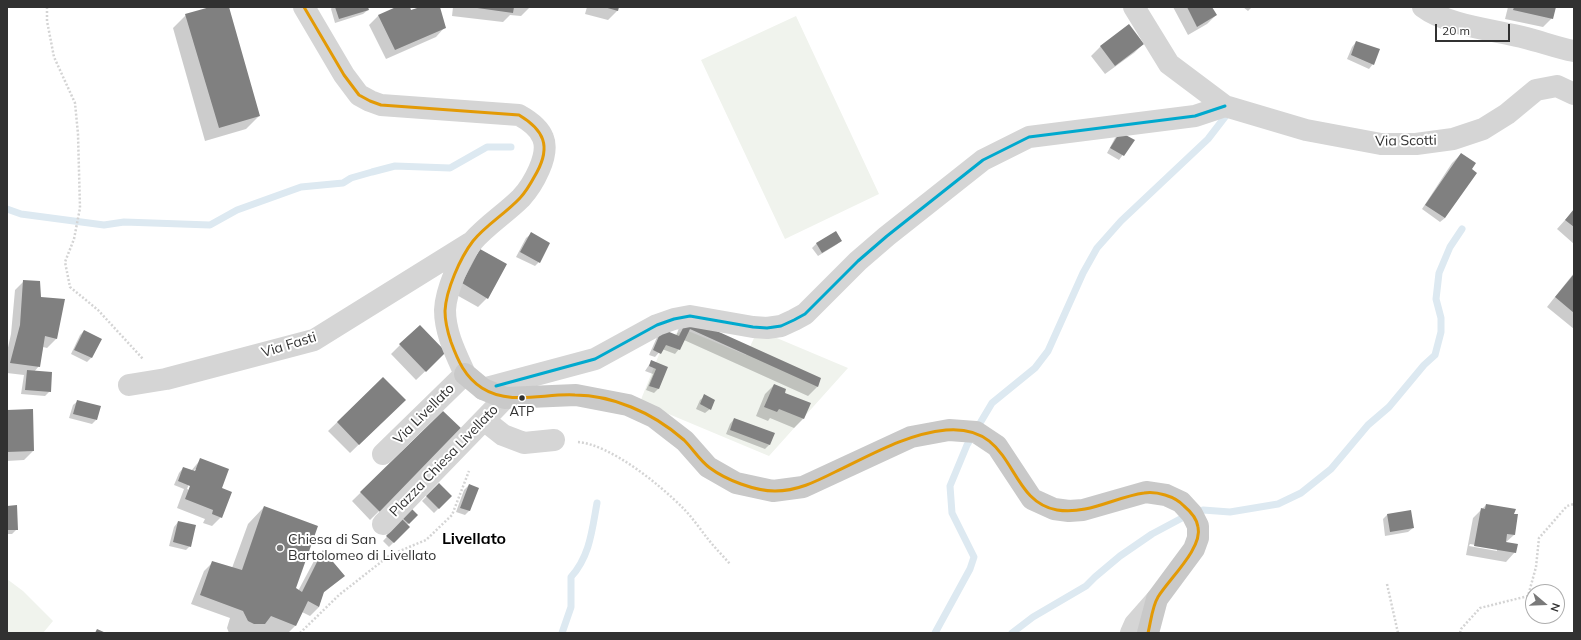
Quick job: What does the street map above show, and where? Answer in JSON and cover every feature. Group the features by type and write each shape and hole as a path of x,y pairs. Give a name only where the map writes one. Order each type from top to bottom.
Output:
{"main road":[{"name":"Via Livellato","path":"465,374 483,389 505,398 576,395 628,406 654,417 684,441 708,467 736,483 773,491 803,487 911,437 949,430 976,432 997,446 1032,499 1054,509 1069,511 1083,510 1146,492 1166,495 1181,502 1192,514 1198,526 1198,538 1194,549 1156,599 1148,633"}],"street":[{"name":"Via Livellato","path":"304,7 344,75 359,95 370,101 381,105 519,115 529,121 543,137 545,150 541,165 532,182 521,197 473,241 457,268 449,292 445,310 448,333 465,374 383,454"},
{"path":"1134,7 1169,64 1225,106"},
{"path":"1423,7 1447,19 1527,38 1556,48 1574,51"},
{"name":"Via Scotti","path":"1225,106 1306,130 1381,144 1416,144 1453,139 1483,129 1507,114 1536,90 1557,86 1574,94"},
{"path":"483,389 595,359 674,319 690,316 753,327 781,326 805,314 858,261 886,236 983,160 1029,137 1196,116 1225,106"},
{"name":"Via Fasti","path":"129,385 159,380 314,340 473,241"},
{"name":"PIazza Chiesa Livellato","path":"383,524 505,398"},
{"path":"484,420 503,435 524,443 554,440"},
{"path":"1131,633 1135,624 1156,599"}],"path":[{"path":"47,7 47,20 54,57 75,103 78,134 80,208 74,239 65,262 70,287 98,310 122,334 159,380"},
{"path":"554,440 587,443 620,458 654,482 684,508 709,541 730,564"},
{"path":"300,633 339,595 390,555 426,540 452,515 471,467"},
{"path":"1460,633 1480,608 1528,596 1536,567 1540,538 1567,506 1574,504"},
{"path":"1388,584 1398,633"}],"shaded area":[{"path":"796,16 879,194 785,239 701,60"},
{"path":"686,330 746,355 755,336 772,336 848,368 769,456 640,402 666,337"},
{"path":"7,579 23,591 53,621 43,633 7,633"}],"building":[{"path":"210,7 229,7 260,116 219,128 185,14"},
{"path":"335,7 368,7 369,10 339,19"},
{"path":"396,7 410,7 411,10 420,7 440,7 446,28 395,50 378,15"},
{"path":"470,7 514,7 513,13"},
{"path":"604,7 619,7 618,11"},
{"path":"1187,7 1212,7 1217,15 1197,27"},
{"path":"1514,7 1556,7 1553,19 1513,10"},
{"path":"1129,24 1144,44 1115,66 1100,46"},
{"path":"1356,41 1380,49 1374,65 1351,55"},
{"path":"1120,132 1135,140 1124,156 1110,148"},
{"path":"1461,153 1476,163 1472,169 1477,173 1445,218 1425,205"},
{"path":"1574,209 1574,227 1565,220"},
{"path":"836,231 842,241 822,253 816,243"},
{"path":"531,232 550,243 540,263 520,252"},
{"path":"480,249 507,264 488,299 462,283"},
{"path":"1574,274 1574,313 1555,297"},
{"path":"23,280 40,281 41,297 65,299 57,339 45,336 40,367 10,363 20,325"},
{"path":"688,318 821,378 818,387 690,329 680,350 666,345 661,354 653,350 662,329 679,336"},
{"path":"420,325 446,352 426,372 399,344"},
{"path":"84,330 102,339 92,358 74,350"},
{"path":"651,360 668,367 659,389 649,386 656,369 649,366"},
{"path":"27,370 52,372 51,392 25,390"},
{"path":"383,377 406,400 359,445 337,422"},
{"path":"774,384 786,389 785,393 811,403 804,419 779,409 777,412 764,407"},
{"path":"704,394 715,400 711,410 700,404"},
{"path":"77,400 101,406 97,420 73,414"},
{"path":"33,409 34,451 7,452 7,410"},
{"path":"443,411 463,430 380,512 360,492"},
{"path":"734,418 775,433 770,445 730,430"},
{"path":"200,458 229,469 222,488 232,492 222,518 212,514 213,510 185,499 190,486 178,481 183,467 195,471"},
{"path":"439,483 452,496 439,509 426,496"},
{"path":"469,484 479,488 470,511 460,508"},
{"path":"1486,504 1516,509 1514,514 1518,514 1515,535 1507,534 1506,542 1518,544 1516,553 1474,546 1481,508 1485,509"},
{"path":"17,505 18,530 7,530 7,506"},
{"name":"Chiesa di San Bartolomeo di Livellato","path":"264,506 318,526 296,588 302,592 323,550 345,576 324,592 319,607 308,601 296,626 271,616 265,624 254,624 248,621 243,611 200,595 212,561 242,570"},
{"path":"409,506 418,515 409,524 400,516"},
{"path":"1411,510 1414,528 1390,532 1387,514"},
{"path":"402,519 410,527 394,543 386,536"},
{"path":"178,521 196,525 191,547 173,542"},
{"path":"97,629 106,633 95,633"}],"waterway":[{"path":"935,633 970,569 974,557 952,513 950,486 967,445 992,403 1035,368 1048,351 1083,273 1097,248 1121,221 1208,139 1228,113"},
{"path":"7,209 21,214 104,225 124,222 210,225 237,210 301,187 343,183 351,178 395,166 450,168 487,147 511,147"},
{"path":"1012,633 1033,617 1086,586 1120,556 1152,534 1182,518 1203,510 1230,512 1278,504 1301,493 1331,469 1368,425 1389,407 1424,365 1435,355 1441,332 1441,318 1436,299 1439,273 1450,247 1462,229"},
{"path":"562,633 571,607 571,577 586,551 592,533 597,503"}],"transit line":[{"path":"304,7 344,75 359,95 381,105 519,115 528,121 543,139 544,154 537,172 529,186 514,204 473,241 459,265 448,294 445,315 450,338 456,356 467,374 476,384 493,393 516,398 582,395 603,398 624,404 652,417 672,430 684,440 706,465 724,477 750,487 767,491 783,491 806,485 889,446 931,432 946,430 969,431 986,439 999,450 1028,493 1040,504 1057,510 1068,511 1091,508 1144,493 1160,494 1171,497 1180,502 1193,515 1198,527 1198,535 1190,554 1158,597 1153,610 1148,633"},
{"path":"496,386 595,359 657,325 674,319 690,316 753,327 767,328 781,326 805,314 858,261 887,236 983,160 1029,137 1195,116 1225,106"}],"place":[{"name":"ATP","path":"522,398"},
{"name":"Chiesa di San Bartolomeo di Livellato","path":"280,548"}],"district":[{"name":"Livellato","path":"474,539"}]}
